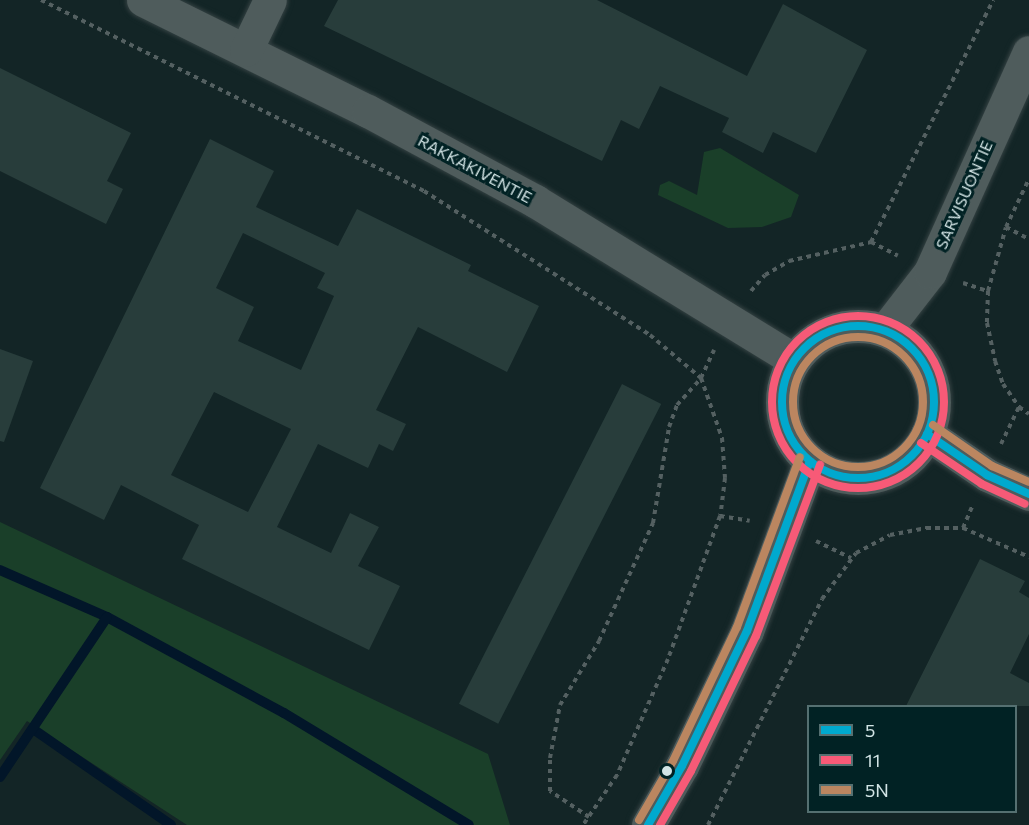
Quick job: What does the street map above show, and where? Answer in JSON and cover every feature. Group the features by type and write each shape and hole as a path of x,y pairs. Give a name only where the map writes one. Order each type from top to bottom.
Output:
{"street":[{"name":"RAKKAKIVENTIE","path":"143,0 246,50 535,201 794,360"},
{"path":"246,50 270,0"},
{"name":"SARVISUONTIE","path":"885,330 930,272 1029,52"},
{"path":"861,325 885,330 907,343 924,362 933,385 934,410 927,434 915,453 897,468 875,476 852,478 830,473 810,461 795,444 785,424 782,402 785,380 794,360 812,340 835,328 861,325"},
{"path":"927,434 987,476 1029,494"},
{"path":"648,825 682,766 747,631 810,461"}],"path":[{"path":"41,0 424,191 650,335 701,378 722,438 725,478 720,516 668,659 617,775 583,825"},
{"path":"871,242 993,0"},
{"path":"988,291 1006,227 1029,179"},
{"path":"1006,227 1029,239"},
{"path":"589,817 550,791 550,758 561,705 598,641 653,523 669,427 677,405 701,378"},
{"path":"1018,406 1029,414"},
{"path":"708,825 822,599 856,553 890,535 926,528 963,528 1029,557"}],"green space":[{"path":"720,148 799,195 791,217 762,227 728,228 658,195 660,185 669,181 697,195 704,152"},
{"path":"0,522 488,754 510,825 187,825 27,721 0,760"}],"building":[{"path":"338,0 597,0 747,76 783,4 867,50 816,153 773,132 763,153 722,132 729,118 660,86 639,129 621,120 602,161 324,26"},
{"path":"0,68 131,133 107,181 123,189 106,224 0,171"},
{"path":"210,139 274,171 256,207 338,246 357,209 471,265 468,271 539,306 507,372 418,327 376,410 406,424 393,451 379,444 368,468 318,444 277,527 331,553 350,513 379,527 358,566 400,586 369,650 182,559 199,525 121,485 104,520 40,488","holes":["243,233 325,273 317,288 334,296 301,370 238,341 254,307 216,288","214,392 291,429 248,512 171,475"]},
{"path":"0,349 33,361 4,442 0,441"},
{"path":"622,384 661,404 498,724 459,704"},
{"path":"980,559 1025,581 1019,592 1029,598 1029,634 1010,673 1029,683 1029,706 907,705"}],"waterway":[{"path":"0,570 107,617 284,713 469,825"},
{"path":"0,777 107,617"},
{"path":"33,729 171,825"}],"transit line":[{"name":"11","path":"858,316 875,317 891,322 906,330 919,341 930,354 938,369 943,385 944,402 943,419 938,435 930,450 919,463 906,474 891,482 875,487 858,488 841,487 825,482 810,474 797,463 786,450 778,435 773,419 772,402 773,385 778,369 786,354 797,341 810,330 825,322 841,317 858,316"},
{"name":"5","path":"858,326 887,332 912,348 928,373 934,402 928,431 912,456 887,472 858,478 829,472 804,456 788,431 782,402 788,373 804,348 829,332 858,326"},
{"name":"5N","path":"858,337 883,342 904,356 918,377 923,402 918,427 904,448 883,462 858,467 833,462 812,448 798,427 793,402 798,377 812,356 833,342 858,337"},
{"name":"5N","path":"933,425 992,466 1029,482"},
{"name":"5","path":"927,434 987,475 1029,494"},
{"name":"11","path":"921,443 982,484 1025,504"},
{"name":"5N","path":"639,820 673,761 737,627 800,457"},
{"name":"5","path":"648,825 682,766 747,631 810,461"},
{"name":"11","path":"660,825 691,771 756,636 820,465"}]}
